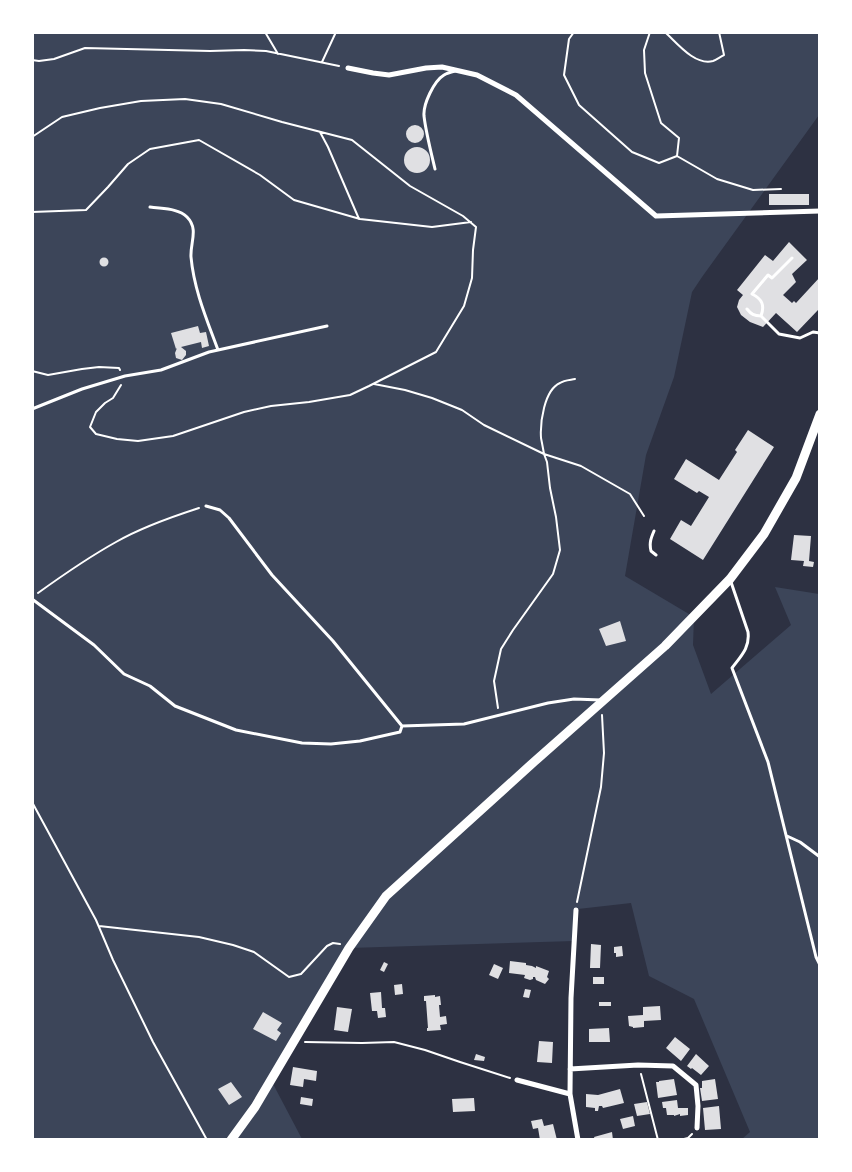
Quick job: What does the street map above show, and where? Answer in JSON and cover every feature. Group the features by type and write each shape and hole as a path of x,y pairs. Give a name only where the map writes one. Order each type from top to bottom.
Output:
{"street":[{"path":"348,68 389,75 442,67 477,75 516,95 656,216 820,212"},
{"path":"231,1140 256,1107 348,948 386,896 666,646 730,579 764,534 796,478 819,415"},
{"path":"576,910 571,998 570,1094 578,1140"},
{"path":"570,1069 638,1065 674,1066 696,1085 698,1106 697,1128"},
{"path":"517,1080 570,1094"}],"lane":[{"path":"435,169 424,114 426,104 439,79 446,74 458,71"},
{"path":"150,207 179,211 188,217 194,227 191,254 194,282 218,350"},
{"path":"761,316 763,303 752,294 768,275 772,278 792,258"},
{"path":"747,309 750,313 761,316 778,334 800,338 813,332 820,333"},
{"path":"32,409 82,389 125,376 161,370 209,352 327,326"},
{"path":"206,506 220,510 229,518 272,575 333,641 402,726"},
{"path":"654,531 650,546 651,551 656,555"},
{"path":"730,579 749,640 746,649 732,668 768,762 816,957 820,965"},
{"path":"32,598 94,645 124,674 150,686 175,706 236,730 302,743 331,744 360,741 400,732 402,726"},
{"path":"402,726 464,724 548,703 574,699 602,703"},
{"path":"786,836 800,842 820,857"}],"path":[{"path":"265,32 278,54"},
{"path":"322,62 336,32"},
{"path":"574,32 569,39 564,75 579,105 632,152 660,163 677,156"},
{"path":"650,32 644,50 645,73 662,123 679,138 677,156"},
{"path":"665,32 686,52 699,60 712,62 724,55 719,32"},
{"path":"32,60 54,59 85,48 244,50 266,51 348,68"},
{"path":"32,137 62,117 100,108 141,101 184,99 222,104 320,132 360,219"},
{"path":"32,212 86,210 128,164 150,149 199,140 260,175 294,200 360,219 432,227 471,222"},
{"path":"677,156 717,179 753,190 781,189"},
{"path":"32,367 35,371"},
{"path":"498,715 494,681 501,649 553,574 560,550 541,436 544,407 556,385 560,382 575,379"},
{"path":"374,384 432,398 462,410 484,425 544,454 581,466 630,494 644,516"},
{"path":"32,598 60,577 116,542 174,516 206,506"},
{"path":"576,910 601,787 604,752 602,703"},
{"path":"32,802 99,926 152,1042 206,1140"},
{"path":"99,926 199,937 232,945 254,952 289,977 301,974 327,946 333,943 343,944 348,948"},
{"path":"304,1042 394,1042 425,1050 517,1080"},
{"path":"638,1065 658,1140"},
{"path":"680,1140 688,1138 697,1128"}],"shaded area":[{"path":"32,33 819,33 819,115 692,292 674,377 646,455 625,576 694,617 693,645 711,694 791,625 775,587 819,594 819,1139 742,1139 750,1132 694,999 649,976 631,903 578,909 574,941 349,948 272,1082 302,1139 231,1139 254,1104 226,1139 33,1139"}],"building":[{"path":"415,125 421,128 424,134 421,140 415,143 409,140 406,134 409,128"},
{"path":"417,147 426,151 430,160 426,169 417,173 408,169 404,160 408,151"},
{"path":"769,194 809,194 809,205 769,205"},
{"path":"789,242 807,260 792,274 796,282 783,295 792,303 794,301 796,303 820,277 820,312 818,310 797,332 776,313 763,327 750,322 741,315 737,307 743,295 737,290 765,255 773,261"},
{"path":"104,258 108,262 104,266 100,262"},
{"path":"198,326 200,333 206,332 209,346 202,348 201,342 181,347 186,351 186,355 182,360 176,358 177,348 171,333"},
{"path":"748,430 774,447 703,560 670,539 681,520 691,526 709,497 699,491 697,493 674,479 686,459 719,480 737,452 735,450"},
{"path":"794,535 811,536 809,561 814,562 813,567 803,566 804,561 791,560"},
{"path":"620,621 626,641 606,646 599,629"},
{"path":"591,944 601,945 600,968 590,968"},
{"path":"622,946 623,956 616,957 614,947"},
{"path":"510,961 526,963 526,965 536,968 536,966 549,971 547,977 549,979 545,984 536,980 535,977 530,980 524,978 525,975 509,973"},
{"path":"384,962 388,964 384,972 380,970"},
{"path":"494,964 503,968 498,979 489,975"},
{"path":"593,977 604,977 604,984 593,984"},
{"path":"402,984 403,994 395,995 394,985"},
{"path":"525,989 531,990 529,998 523,997"},
{"path":"381,992 382,1008 385,1008 386,1017 378,1018 377,1011 372,1011 370,993"},
{"path":"435,995 435,997 440,996 440,1017 446,1016 447,1024 440,1025 441,1030 427,1031 426,1001 424,1001 424,996"},
{"path":"599,1002 611,1002 611,1006 599,1006"},
{"path":"660,1006 661,1020 644,1021 644,1027 633,1028 629,1026 628,1016 643,1015 643,1007"},
{"path":"337,1007 352,1009 348,1032 334,1030"},
{"path":"263,1012 282,1023 277,1030 281,1033 276,1041 253,1029"},
{"path":"609,1028 610,1042 589,1042 589,1029"},
{"path":"675,1037 690,1049 681,1061 666,1048"},
{"path":"539,1041 553,1042 552,1063 537,1062"},
{"path":"476,1054 485,1057 484,1061 474,1060"},
{"path":"696,1054 709,1066 701,1075 687,1066"},
{"path":"293,1067 317,1071 316,1081 304,1079 303,1087 290,1085"},
{"path":"674,1079 677,1095 658,1098 656,1082"},
{"path":"715,1079 718,1099 702,1101 700,1088 702,1088 702,1081"},
{"path":"231,1082 242,1097 229,1105 218,1089"},
{"path":"620,1089 624,1103 603,1108 599,1106 598,1111 595,1111 595,1108 586,1107 586,1094 598,1095"},
{"path":"301,1097 313,1099 312,1106 300,1104"},
{"path":"474,1098 475,1111 453,1112 452,1099"},
{"path":"677,1100 678,1108 688,1108 688,1115 667,1115 666,1108 663,1108 662,1102"},
{"path":"647,1102 650,1114 637,1116 634,1104"},
{"path":"719,1106 721,1129 705,1130 703,1108"},
{"path":"633,1116 635,1126 623,1129 620,1119"},
{"path":"542,1119 544,1126 553,1124 557,1140 540,1140 538,1128 533,1129 531,1121"},
{"path":"612,1132 613,1140 595,1140 594,1137"}]}
